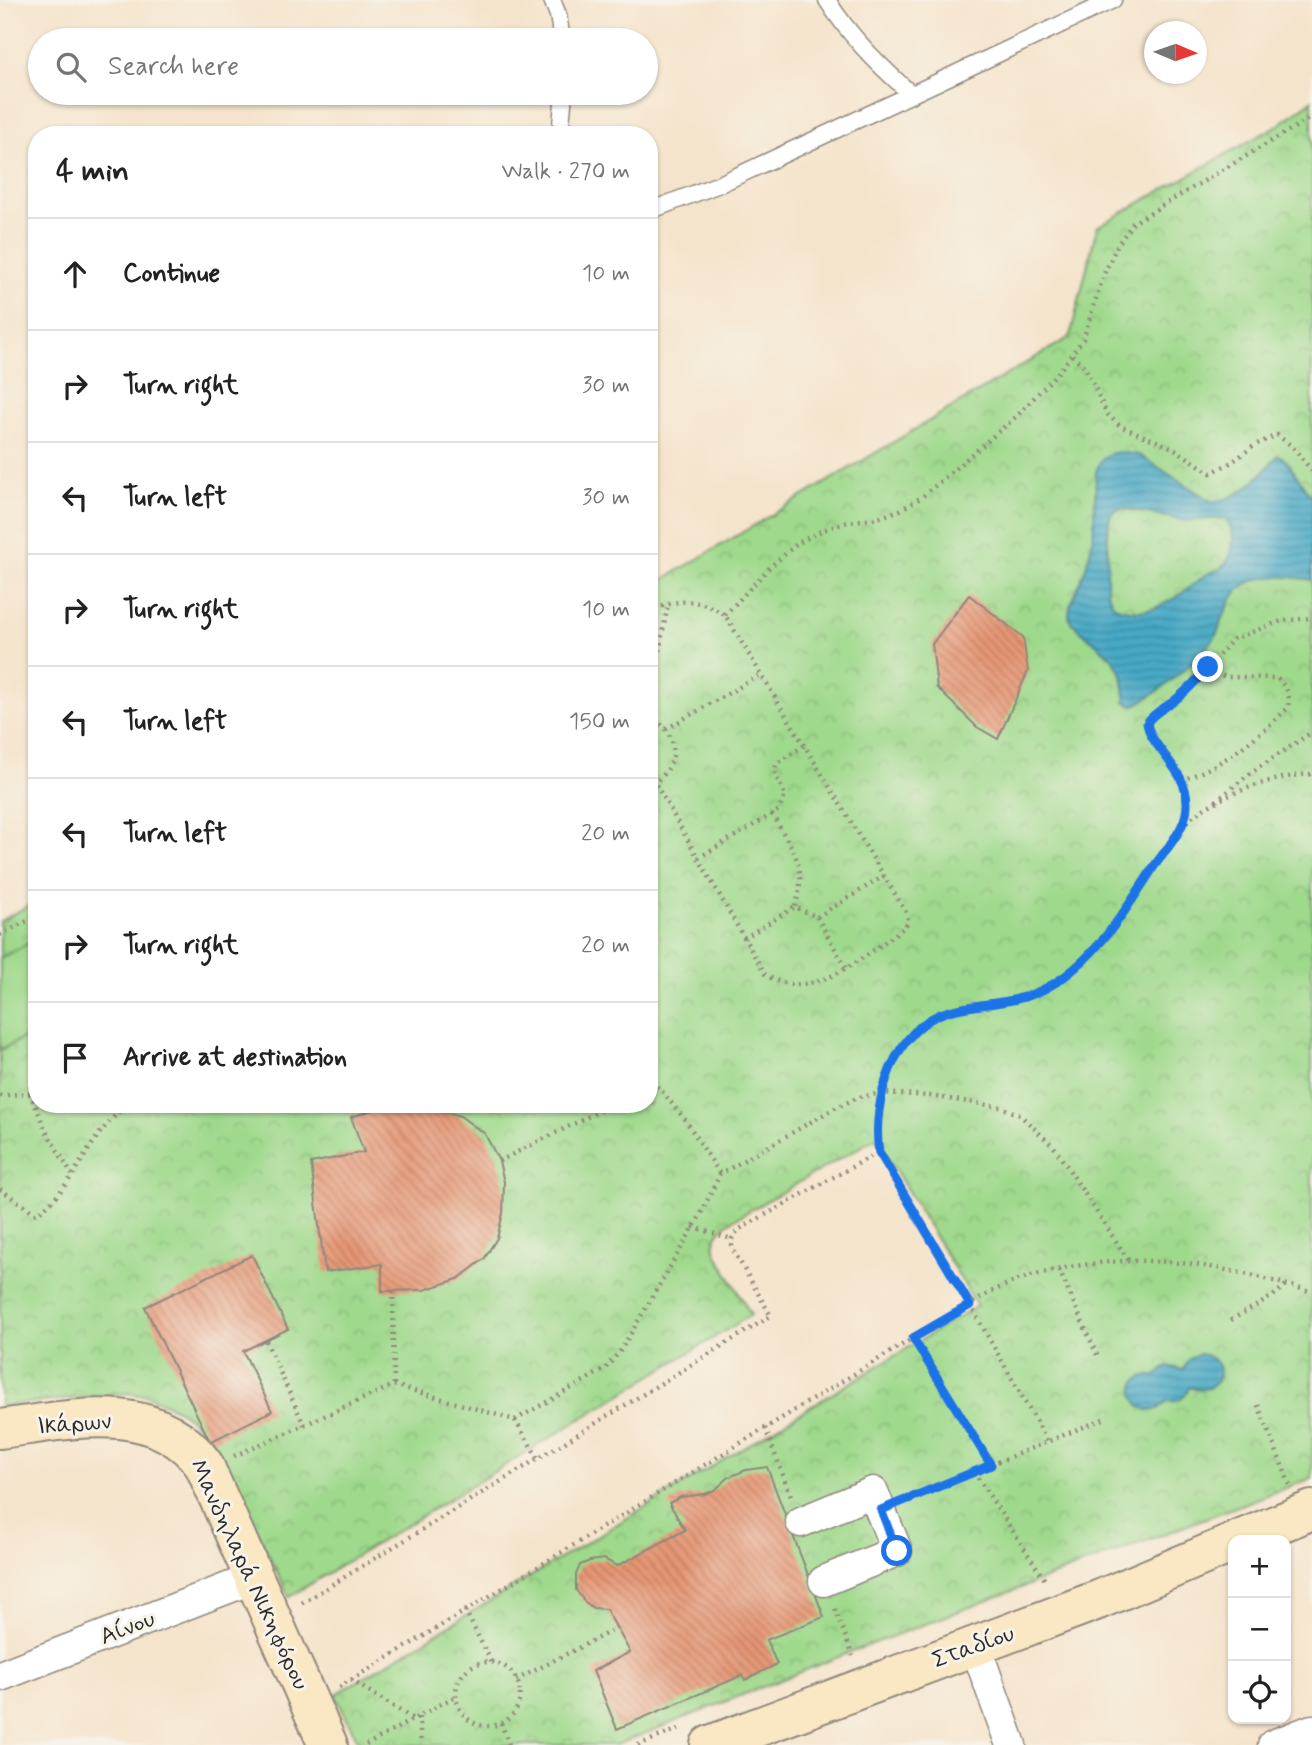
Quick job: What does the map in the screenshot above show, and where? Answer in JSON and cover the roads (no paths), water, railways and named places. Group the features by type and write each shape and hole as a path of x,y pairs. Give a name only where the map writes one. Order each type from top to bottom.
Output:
{"street":[{"name":"Ικάρων","path":"0,1429 101,1418 148,1424"},
{"name":"Μανδηλαρά Νικηφόρου","path":"148,1424 177,1438 199,1458 328,1745"},
{"path":"801,1522 873,1492 897,1551 824,1581"},
{"path":"1251,1535 1306,1512"},
{"name":"Σταδίου","path":"710,1745 1098,1600 1228,1545"},
{"name":"Αίνου","path":"0,1676 254,1578"},
{"path":"975,1646 1011,1745"},
{"path":"1273,1745 1312,1730"}],"lane":[{"path":"552,0 560,28"},
{"path":"827,0 868,55 911,94"},
{"path":"658,208 722,183 1113,0"},
{"path":"560,126 563,105"}],"water":[{"path":"1119,452 1139,455 1211,501 1231,497 1249,486 1278,455 1288,463 1312,496 1312,580 1277,577 1255,580 1245,585 1230,602 1215,637 1200,655 1165,686 1132,706 1126,702 1122,674 1111,657 1071,622 1069,617 1070,606 1085,570 1093,540 1096,472 1103,458","holes":["1123,508 1186,521 1224,518 1228,523 1233,542 1230,556 1222,567 1155,608 1134,611 1114,606 1107,591 1108,531 1110,516 1115,510"]},
{"path":"1200,1354 1210,1357 1219,1370 1215,1383 1209,1388 1189,1387 1181,1399 1167,1401 1159,1408 1151,1410 1138,1403 1134,1396 1137,1381 1145,1375 1155,1376 1169,1366 1183,1370 1189,1359"}]}
